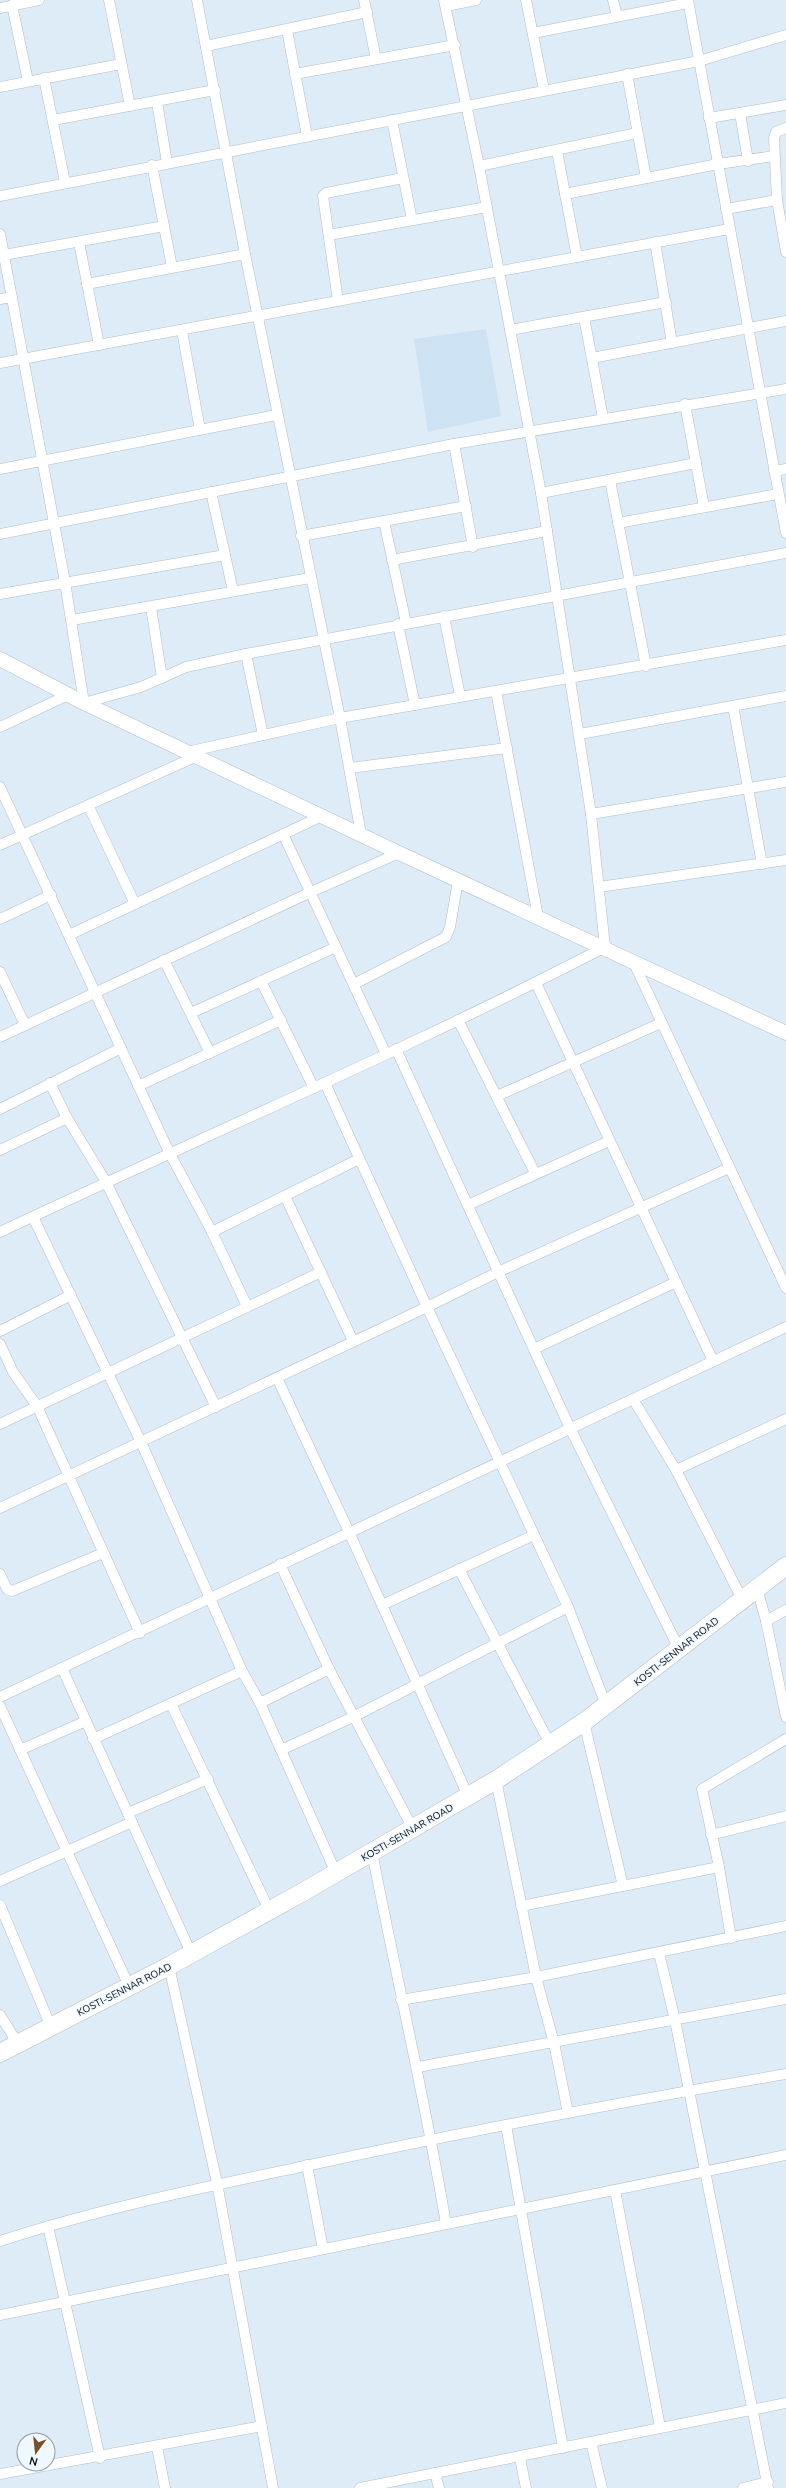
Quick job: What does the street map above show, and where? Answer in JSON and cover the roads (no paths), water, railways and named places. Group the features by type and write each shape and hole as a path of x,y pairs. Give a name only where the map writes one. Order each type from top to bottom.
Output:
{"highway":[{"name":"KOSTI-SENNAR ROAD","path":"0,2053 169,1966 336,1873 496,1780 584,1722 786,1566"}],"street":[{"path":"0,8 38,0"},
{"path":"109,0 130,106"},
{"path":"198,0 244,254 322,638 340,718 361,834"},
{"path":"364,0 376,59"},
{"path":"476,0 445,3 479,166 541,493 556,597 580,734 591,814 605,947"},
{"path":"526,0 544,90"},
{"path":"613,0 617,16"},
{"path":"533,33 688,1 786,533"},
{"path":"12,5 28,81"},
{"path":"206,46 366,12"},
{"path":"287,30 307,136"},
{"path":"0,196 167,162 225,153 699,61 786,35"},
{"path":"295,74 455,46"},
{"path":"0,87 121,64"},
{"path":"627,74 646,178"},
{"path":"44,78 65,182"},
{"path":"53,120 157,102 215,90"},
{"path":"157,102 167,162"},
{"path":"709,118 786,105"},
{"path":"740,113 748,161"},
{"path":"392,120 412,220"},
{"path":"786,128 774,136 777,200 786,249"},
{"path":"479,166 637,133"},
{"path":"556,151 577,256"},
{"path":"565,194 718,164 748,161 774,156"},
{"path":"152,165 172,268"},
{"path":"338,301 324,194 403,178"},
{"path":"726,209 777,200"},
{"path":"329,235 487,207"},
{"path":"4,255 164,226"},
{"path":"0,363 182,331 499,270 729,229"},
{"path":"0,234 42,461 55,522 72,620 84,703"},
{"path":"79,242 100,345"},
{"path":"655,242 672,343"},
{"path":"87,284 244,254"},
{"path":"0,299 12,297"},
{"path":"510,330 666,302"},
{"path":"584,317 603,418"},
{"path":"592,358 786,321"},
{"path":"182,331 200,430"},
{"path":"0,534 454,444 685,404 786,389"},
{"path":"685,404 704,507"},
{"path":"0,469 276,415"},
{"path":"454,444 473,547"},
{"path":"541,493 696,463"},
{"path":"774,471 786,469"},
{"path":"610,480 646,666"},
{"path":"211,492 233,591"},
{"path":"618,523 778,494"},
{"path":"301,536 466,506"},
{"path":"384,521 392,560 415,705"},
{"path":"392,560 473,547 547,531"},
{"path":"84,703 141,687 186,666 402,623 556,597 629,582 786,554"},
{"path":"0,594 225,555"},
{"path":"72,620 310,578"},
{"path":"151,607 162,678"},
{"path":"444,616 460,696"},
{"path":"0,845 88,805 192,754 263,735 340,718 460,696 646,666 786,640"},
{"path":"246,654 263,735"},
{"path":"1,660 84,703 324,815 399,853 605,947 786,1033"},
{"path":"496,691 538,917"},
{"path":"0,727 68,695"},
{"path":"580,734 786,696"},
{"path":"733,706 762,864"},
{"path":"350,768 507,748"},
{"path":"591,814 786,782"},
{"path":"0,787 169,1152 212,1232 248,1306"},
{"path":"88,805 135,904"},
{"path":"69,935 324,815"},
{"path":"283,834 386,1054"},
{"path":"0,1037 311,892 399,853"},
{"path":"599,887 786,860"},
{"path":"354,984 446,937 450,927 458,880"},
{"path":"0,920 51,895"},
{"path":"191,1013 336,947"},
{"path":"0,1232 169,1152 325,1083 536,983 605,947"},
{"path":"164,960 210,1053"},
{"path":"633,961 786,1288"},
{"path":"0,972 25,1025"},
{"path":"261,981 314,1088"},
{"path":"536,983 713,1361"},
{"path":"138,1086 281,1020"},
{"path":"458,1020 535,1174"},
{"path":"497,1096 661,1023"},
{"path":"0,1109 121,1048"},
{"path":"396,1049 570,1428 679,1649"},
{"path":"50,1083 67,1118 106,1182 216,1407"},
{"path":"325,1083 427,1307 568,1607 606,1705"},
{"path":"0,1150 67,1118"},
{"path":"468,1205 609,1141"},
{"path":"212,1232 359,1159"},
{"path":"0,1508 216,1407 498,1272 729,1168"},
{"path":"285,1196 353,1341"},
{"path":"32,1217 142,1442 211,1596 242,1671 260,1704 336,1873"},
{"path":"0,1424 320,1272"},
{"path":"534,1349 676,1282"},
{"path":"0,1331 71,1295"},
{"path":"0,1697 140,1633 211,1596 786,1326"},
{"path":"0,1344 13,1372 37,1406 140,1633"},
{"path":"277,1378 350,1532 468,1796"},
{"path":"633,1399 676,1470 742,1599"},
{"path":"676,1470 786,1419"},
{"path":"382,1604 534,1535"},
{"path":"0,1574 7,1589 15,1591 103,1553"},
{"path":"280,1564 353,1717 413,1829"},
{"path":"460,1569 499,1642 550,1744"},
{"path":"757,1588 766,1620 786,1717"},
{"path":"281,1750 353,1717 568,1607"},
{"path":"766,1620 786,1610"},
{"path":"62,1668 191,1953"},
{"path":"260,1704 329,1669"},
{"path":"94,1739 242,1671"},
{"path":"171,1704 269,1910"},
{"path":"0,1706 129,1986"},
{"path":"20,1750 86,1721"},
{"path":"584,1722 623,1886"},
{"path":"731,1938 718,1867 701,1792 704,1787 786,1738"},
{"path":"0,1881 66,1852 208,1779"},
{"path":"496,1780 536,1977 554,2043 568,2113"},
{"path":"711,1835 786,1816"},
{"path":"372,1852 401,2000 418,2067 432,2138 446,2224"},
{"path":"521,1906 718,1867"},
{"path":"0,1905 51,2027"},
{"path":"401,2000 536,1977 786,1926"},
{"path":"659,1953 675,2020 704,2172 768,2485 743,2488"},
{"path":"169,1966 217,2183 273,2488"},
{"path":"418,2067 786,1999"},
{"path":"0,2015 18,2044"},
{"path":"0,2241 48,2226 217,2183 432,2138 786,2074"},
{"path":"506,2125 563,2448"},
{"path":"0,2315 786,2155"},
{"path":"307,2165 323,2249"},
{"path":"614,2190 660,2427"},
{"path":"48,2226 100,2458"},
{"path":"360,2488 435,2472 520,2458 660,2427 753,2408 786,2403"},
{"path":"0,2474 100,2458 262,2426"},
{"path":"592,2442 602,2488"},
{"path":"157,2447 165,2488"},
{"path":"520,2458 526,2488"},
{"path":"435,2472 439,2488"}]}
